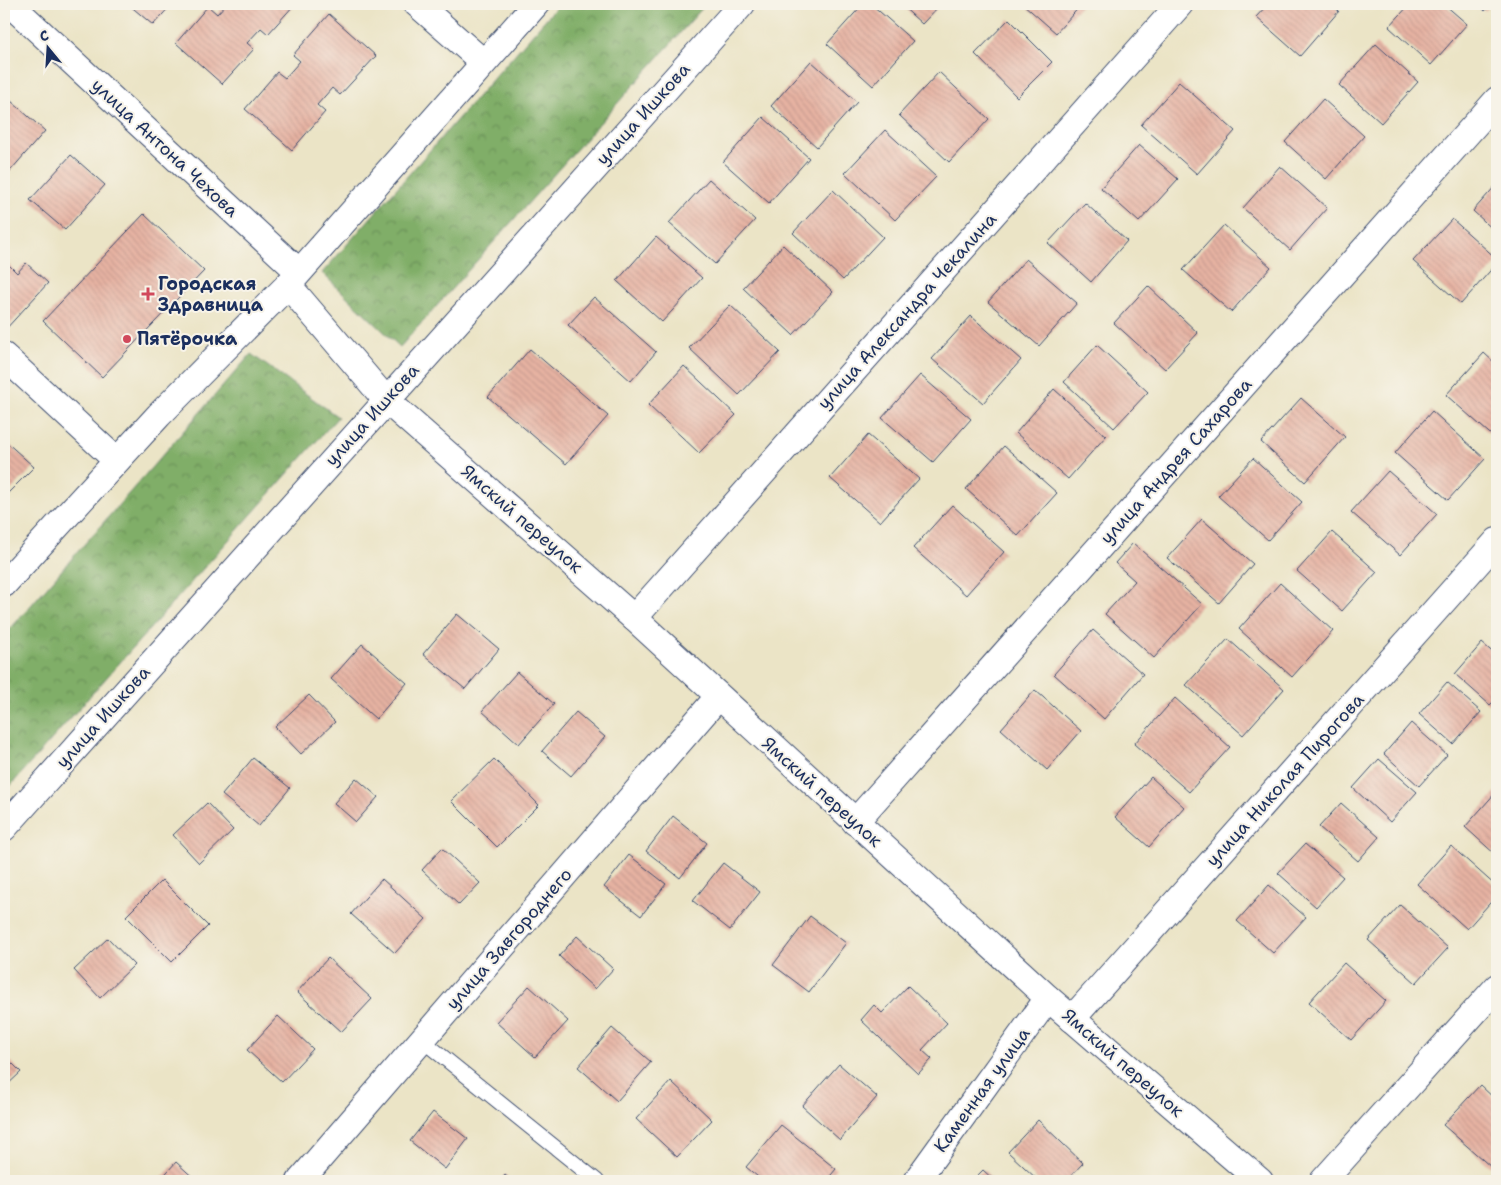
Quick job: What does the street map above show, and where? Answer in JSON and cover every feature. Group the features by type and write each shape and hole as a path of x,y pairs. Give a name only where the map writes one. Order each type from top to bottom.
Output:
{"street":[{"name":"улица Антона Чехова","path":"10,4 293,278 386,400"},
{"path":"417,4 483,62"},
{"path":"4,584 116,460 293,278 536,4"},
{"name":"улица Ишкова","path":"4,828 742,4"},
{"name":"улица Александра Чекалина","path":"634,618 1180,4"},
{"name":"улица Андрея Сахарова","path":"856,822 1497,100"},
{"path":"4,356 116,460"},
{"name":"Ямский переулок","path":"386,400 634,618 1048,998 1260,1181"},
{"name":"улица Николая Пирогова","path":"1072,1019 1497,541"},
{"name":"улица Завгороднего","path":"300,1181 718,697"},
{"path":"1323,1181 1497,987"},
{"name":"Каменная улица","path":"916,1181 1048,998"}],"lane":[{"path":"422,1040 597,1181"}],"green space":[{"path":"559,4 706,4 400,347 322,273"},
{"path":"251,354 338,417 4,793 4,636"}],"building":[{"path":"128,4 172,4 153,25"},
{"path":"226,4 295,4 268,34 261,28 247,43 254,49 222,84 176,43 208,6 217,14"},
{"path":"863,4 871,4 913,41 873,86 827,44"},
{"path":"900,4 941,4 922,24"},
{"path":"1023,4 1082,4 1056,33"},
{"path":"1268,4 1331,4 1339,11 1300,56 1256,17"},
{"path":"1410,4 1444,4 1467,24 1431,65 1389,27"},
{"path":"1478,4 1491,4 1485,11"},
{"path":"329,14 376,56 340,95 332,88 317,105 325,112 292,150 245,109 277,72 285,78 300,61 293,55"},
{"path":"1009,19 1052,62 1017,97 975,54"},
{"path":"1376,44 1418,82 1381,123 1339,85"},
{"path":"811,61 857,102 817,147 771,106"},
{"path":"939,72 989,119 949,162 899,115"},
{"path":"1179,82 1235,131 1197,174 1141,125"},
{"path":"1323,99 1364,136 1326,179 1285,142"},
{"path":"11,101 45,131 4,178 4,109"},
{"path":"763,117 809,158 769,203 723,162"},
{"path":"885,130 936,177 895,220 845,173"},
{"path":"1139,145 1178,179 1139,222 1101,188"},
{"path":"71,155 105,185 65,230 30,200"},
{"path":"1280,166 1327,208 1290,250 1243,208"},
{"path":"709,179 755,220 715,264 669,223"},
{"path":"1497,184 1497,233 1473,211"},
{"path":"833,190 883,237 843,280 793,233"},
{"path":"1085,203 1127,241 1091,282 1048,243"},
{"path":"144,214 204,271 102,377 43,321"},
{"path":"1452,219 1497,259 1497,263 1461,304 1413,261"},
{"path":"1224,225 1271,267 1231,312 1183,270"},
{"path":"656,237 702,278 662,322 617,281"},
{"path":"783,245 833,292 793,335 743,288"},
{"path":"1026,259 1077,303 1039,346 988,302"},
{"path":"4,260 17,273 26,263 48,283 4,331"},
{"path":"1148,286 1198,333 1165,369 1114,323"},
{"path":"594,297 656,352 631,381 568,325"},
{"path":"730,305 780,352 739,395 689,348"},
{"path":"971,316 1021,360 983,403 932,359"},
{"path":"1097,345 1148,392 1114,428 1064,382"},
{"path":"530,349 608,416 566,464 488,397"},
{"path":"1484,353 1497,365 1497,440 1446,395"},
{"path":"684,366 736,415 699,453 648,405"},
{"path":"920,375 971,419 933,462 882,418"},
{"path":"1054,389 1106,436 1068,479 1016,433"},
{"path":"1301,398 1345,437 1305,482 1261,442"},
{"path":"1432,411 1485,459 1448,500 1395,453"},
{"path":"868,435 919,479 880,522 830,478"},
{"path":"4,440 34,467 4,497"},
{"path":"1004,446 1057,493 1018,536 966,489"},
{"path":"1253,458 1302,502 1268,540 1218,496"},
{"path":"1388,471 1437,514 1400,555 1351,512"},
{"path":"952,505 1004,552 966,595 913,548"},
{"path":"1202,519 1253,564 1219,603 1167,558"},
{"path":"1332,532 1377,572 1342,611 1297,571"},
{"path":"1133,543 1202,604 1154,658 1105,614 1135,581 1115,563"},
{"path":"1280,583 1333,631 1292,677 1239,629"},
{"path":"457,614 499,649 465,689 423,654"},
{"path":"1093,630 1143,674 1104,719 1054,674"},
{"path":"1228,639 1284,689 1243,735 1186,685"},
{"path":"1482,643 1497,656 1497,698 1490,705 1455,674"},
{"path":"362,644 407,683 376,719 331,679"},
{"path":"517,672 554,704 519,744 482,711"},
{"path":"1447,682 1481,712 1453,744 1419,714"},
{"path":"1035,690 1081,731 1047,770 1001,729"},
{"path":"309,695 335,722 301,754 275,727"},
{"path":"1175,698 1230,747 1189,792 1134,744"},
{"path":"576,712 605,737 571,776 542,751"},
{"path":"1411,723 1447,755 1419,786 1384,754"},
{"path":"253,758 290,788 259,826 222,795"},
{"path":"494,759 539,805 497,847 451,801"},
{"path":"1379,759 1417,792 1390,822 1353,788"},
{"path":"1151,777 1184,807 1149,847 1115,817"},
{"path":"356,778 378,797 356,822 334,803"},
{"path":"1497,791 1497,856 1465,827"},
{"path":"207,803 233,830 199,863 173,835"},
{"path":"1341,803 1379,837 1358,861 1319,827"},
{"path":"673,816 707,843 680,878 646,851"},
{"path":"1305,844 1343,877 1316,907 1278,873"},
{"path":"1451,846 1497,887 1497,895 1467,929 1417,884"},
{"path":"442,848 480,883 459,905 422,870"},
{"path":"629,855 666,884 641,916 604,887"},
{"path":"723,863 760,892 730,930 693,901"},
{"path":"382,879 426,919 395,953 351,914"},
{"path":"162,880 208,926 172,962 126,916"},
{"path":"1269,885 1306,917 1273,953 1237,921"},
{"path":"1400,905 1448,948 1416,983 1368,940"},
{"path":"810,916 846,943 809,992 773,965"},
{"path":"577,936 613,969 595,989 559,956"},
{"path":"108,938 134,965 100,998 74,970"},
{"path":"328,958 372,999 341,1032 297,992"},
{"path":"1344,963 1386,1001 1351,1040 1309,1002"},
{"path":"529,986 568,1021 535,1057 496,1022"},
{"path":"908,986 947,1023 922,1050 932,1059 918,1074 861,1020 874,1005 882,1013"},
{"path":"278,1016 313,1049 282,1082 247,1050"},
{"path":"612,1028 651,1062 617,1101 578,1067"},
{"path":"4,1055 21,1072 4,1088"},
{"path":"839,1064 877,1097 840,1140 802,1106"},
{"path":"671,1081 712,1120 677,1157 636,1119"},
{"path":"1480,1085 1497,1101 1497,1160 1491,1167 1443,1125"},
{"path":"433,1112 468,1139 445,1169 410,1141"},
{"path":"1038,1120 1083,1163 1066,1181 1039,1181 1008,1152"},
{"path":"781,1125 836,1169 826,1181 763,1181 746,1167"},
{"path":"176,1162 197,1181 159,1181"},
{"path":"983,1170 995,1181 972,1181"},
{"path":"505,1175 512,1181 500,1181"}],"place":[{"name":"Городская Здравница","path":"148,294"},
{"name":"Пятёрочка","path":"127,339"}]}
